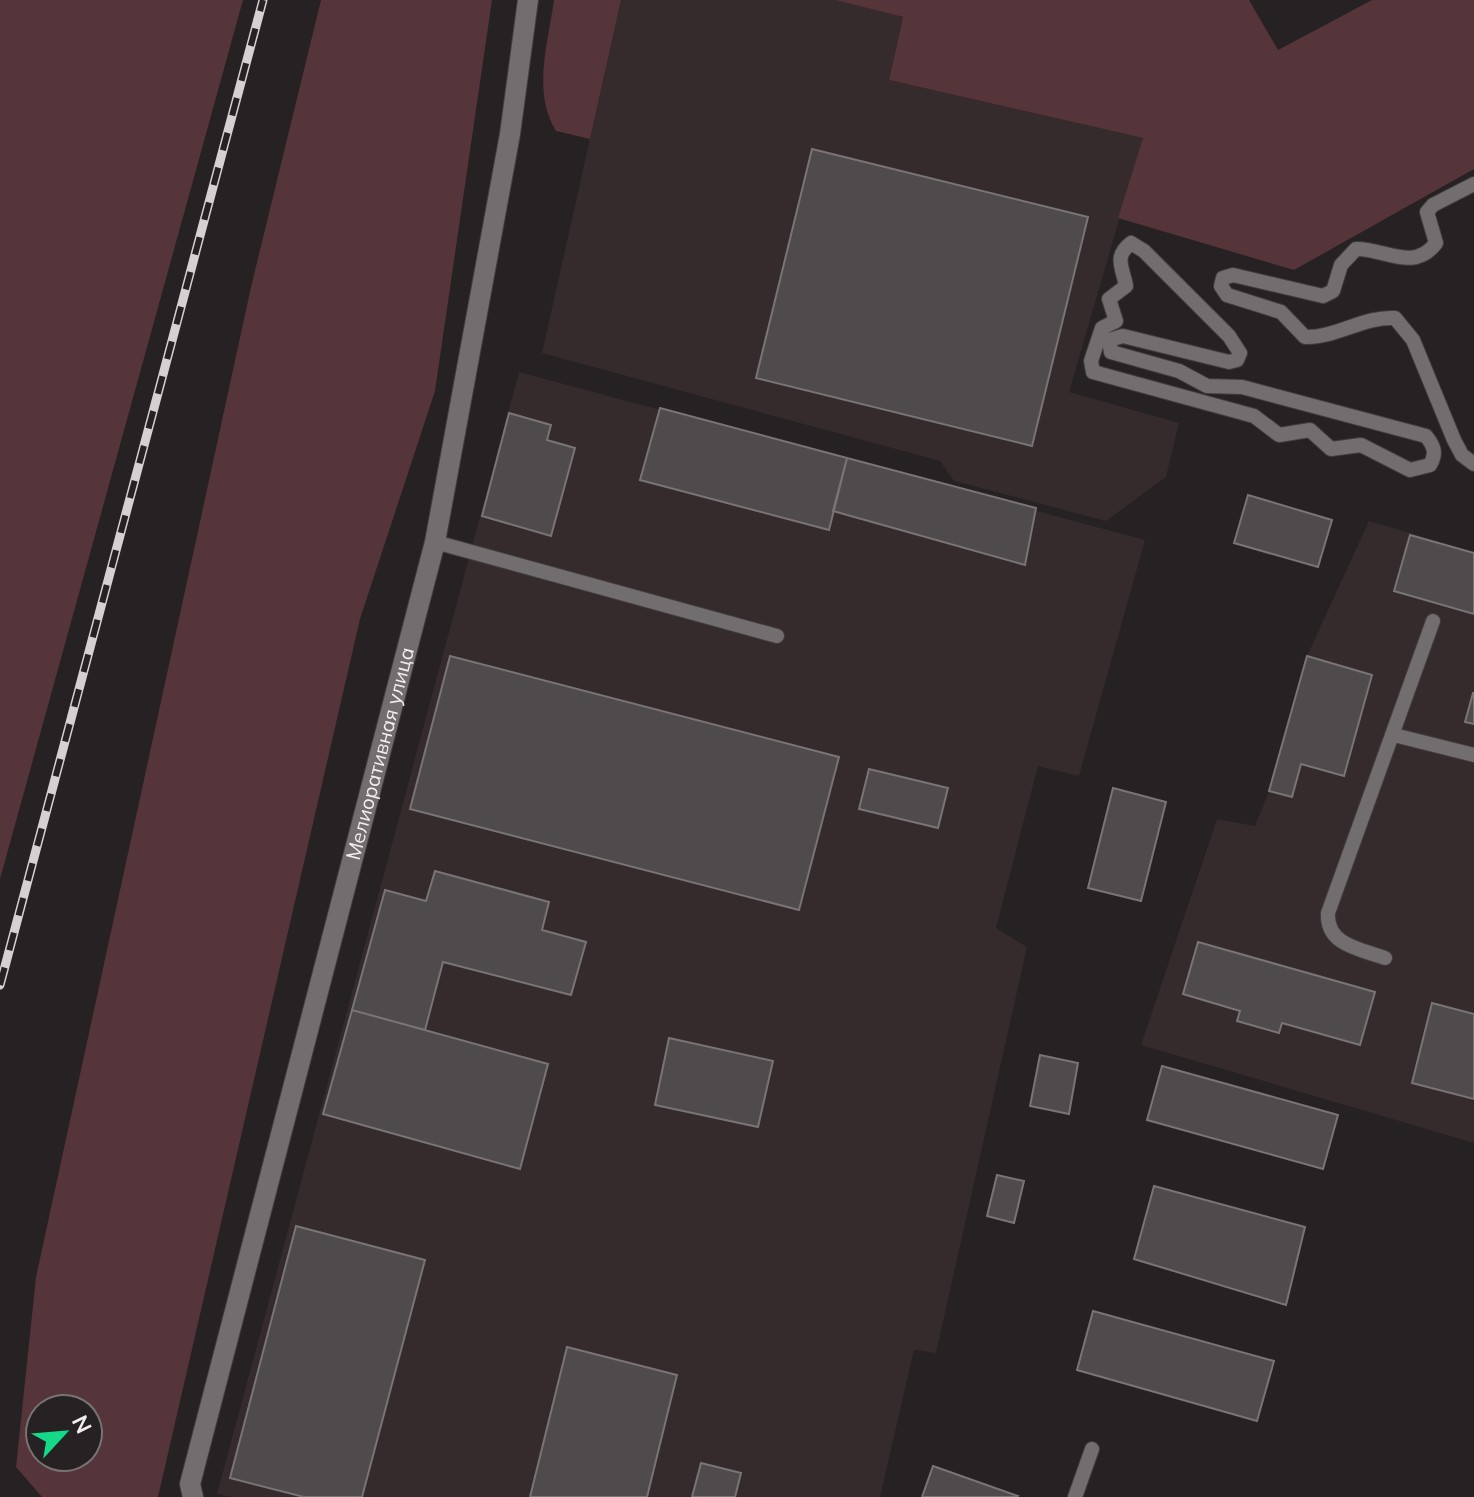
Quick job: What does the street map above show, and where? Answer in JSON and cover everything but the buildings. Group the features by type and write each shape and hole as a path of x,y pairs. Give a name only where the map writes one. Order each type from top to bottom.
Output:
{"street":[{"name":"Мелиоративная улица","path":"193,1497 190,1484 435,542 510,134 528,0"}],"lane":[{"path":"1474,184 1443,199 1427,212 1436,243 1431,250 1415,258 1356,249 1341,265 1333,291 1323,296 1233,275 1223,278 1221,286 1227,295 1281,312 1305,337 1318,338 1381,317 1395,318 1413,340 1462,455 1474,464"},
{"path":"1131,243 1144,251 1229,336 1240,353 1237,360 1229,362 1123,336 1109,340 1111,352 1179,371 1207,386 1242,387 1426,436 1433,445 1435,456 1430,465 1410,470 1361,445 1331,449 1310,430 1279,435 1254,416 1098,375 1091,367 1099,335 1102,328 1116,321 1109,299 1126,286 1118,268 1121,255 1131,243"},
{"path":"435,542 777,636"},
{"path":"1385,958 1348,946 1334,936 1327,926 1328,913 1433,621"},
{"path":"1394,735 1474,755"},
{"path":"1075,1497 1092,1449"}],"shaded area":[{"path":"0,0 243,0 0,879"},
{"path":"321,0 492,0 435,391 360,619 158,1497 42,1497 16,1467 36,1277 251,287"},
{"path":"554,0 621,0 590,139 556,131 549,116 543,84"},
{"path":"621,0 835,0 903,17 889,80 1143,138 1069,392 1179,423 1166,477 1106,521 954,481 940,461 542,353"},
{"path":"835,0 1249,0 1278,50 1372,0 1474,0 1474,169 1294,270 1118,218 1143,138 889,80 903,17"},
{"path":"519,372 1145,540 1079,776 1038,766 996,928 1027,947 936,1353 914,1350 880,1497 232,1497 217,1494"},
{"path":"1369,521 1474,552 1474,1143 1141,1045 1217,819 1255,826 1269,791 1307,656"}],"railway":[{"path":"0,985 263,0"}]}
